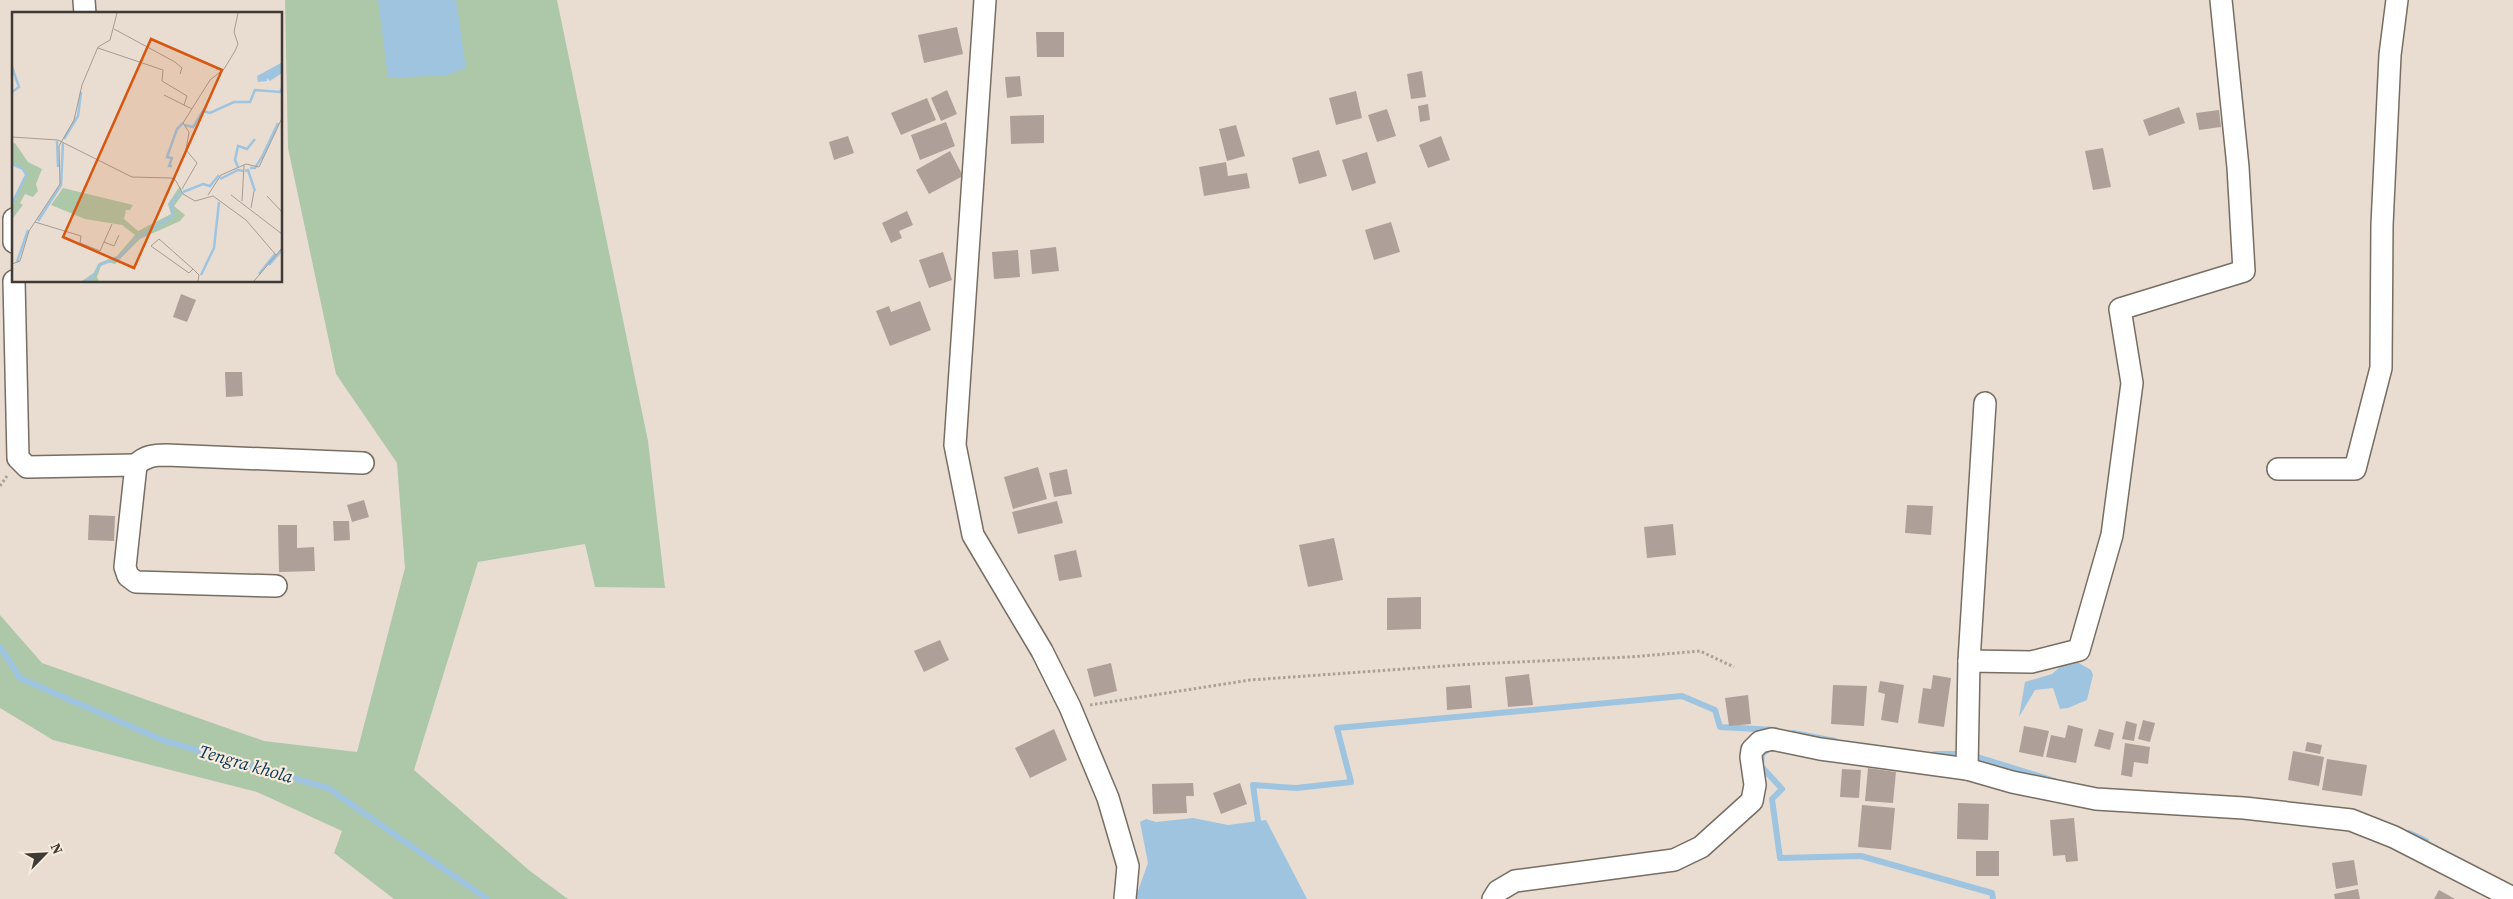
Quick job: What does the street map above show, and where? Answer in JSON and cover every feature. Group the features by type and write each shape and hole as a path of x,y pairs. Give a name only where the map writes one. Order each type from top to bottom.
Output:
{"street":[{"path":"985,0 955,445 973,535 1042,651 1070,707 1108,798 1128,866 1125,899"},
{"path":"1969,662 2031,662 2079,650 2112,535 2132,384 2120,309 2244,271 2238,167 2220,0"},
{"path":"2278,469 2355,469 2381,368 2382,225 2390,55 2397,0"},
{"path":"14,282 18,458 27,467 136,465"},
{"path":"1968,769 1969,662 1985,403"},
{"path":"276,586 136,582 128,576 125,567 136,465 142,459 152,455 363,463"},
{"path":"1493,899 1498,891 1515,881 1674,860 1701,848 1752,801 1755,785 1751,756 1752,750 1756,745 1766,740 1780,740 1820,749 1968,769 2012,782 2096,799 2244,808 2352,820 2394,837 2513,898"}],"path":[{"path":"1070,707 1250,680 1473,664 1630,658 1700,651 1734,666"}],"green space":[{"path":"285,0 557,0 648,441 665,588 595,587 585,544 478,562 414,770 530,871 568,899 394,899 334,853 342,831 257,792 53,740 0,708 0,615 42,663 264,741 357,752 405,568 397,463 336,374 288,148"}],"water":[{"path":"378,0 456,0 466,68 447,75 388,78"},
{"path":"2070,658 2091,670 2093,675 2087,700 2068,708 2060,709 2053,688 2035,690 2019,717 2025,682 2052,674"},
{"path":"1193,818 1228,825 1266,820 1307,899 1135,899 1148,863 1140,822 1146,819 1156,822"}],"building":[{"path":"957,27 963,54 924,63 918,35"},
{"path":"1036,32 1064,32 1064,57 1037,57"},
{"path":"1422,71 1426,97 1411,99 1407,74"},
{"path":"1020,76 1022,96 1007,98 1005,77"},
{"path":"947,90 957,114 941,121 931,98"},
{"path":"1356,91 1362,118 1336,125 1329,98"},
{"path":"927,98 936,120 901,135 891,113"},
{"path":"1428,104 1430,120 1420,122 1418,106"},
{"path":"2179,107 2185,123 2149,136 2143,120"},
{"path":"1387,109 1396,136 1377,142 1368,115"},
{"path":"2219,110 2221,127 2199,130 2196,113"},
{"path":"1044,115 1044,143 1011,144 1010,116"},
{"path":"946,122 955,146 920,160 911,135"},
{"path":"1236,125 1245,156 1227,161 1219,129"},
{"path":"848,136 854,153 834,160 829,142"},
{"path":"1441,136 1450,160 1428,168 1419,145"},
{"path":"2103,148 2111,187 2093,190 2085,151"},
{"path":"1319,150 1327,176 1299,184 1292,158"},
{"path":"950,151 963,176 929,194 916,170"},
{"path":"1367,152 1376,183 1352,191 1342,160"},
{"path":"1226,162 1228,176 1247,173 1250,188 1204,196 1199,167"},
{"path":"907,211 913,225 899,231 902,238 891,243 882,223"},
{"path":"1391,222 1400,252 1374,260 1365,230"},
{"path":"1056,247 1059,271 1032,274 1030,250"},
{"path":"1018,250 1020,277 994,279 992,252"},
{"path":"943,252 952,280 929,288 919,260"},
{"path":"181,294 196,300 187,322 173,317"},
{"path":"920,301 931,330 890,346 876,311 889,306 891,312"},
{"path":"225,372 242,372 243,396 226,397"},
{"path":"1038,467 1047,499 1013,509 1004,477"},
{"path":"1067,469 1072,494 1054,497 1049,473"},
{"path":"364,500 369,517 352,522 347,505"},
{"path":"1057,501 1063,523 1018,534 1012,512"},
{"path":"1907,505 1933,506 1931,535 1905,533"},
{"path":"89,515 115,516 114,541 88,540"},
{"path":"333,521 349,521 350,540 334,541"},
{"path":"1673,524 1676,555 1647,558 1644,527"},
{"path":"278,525 297,525 297,548 314,547 315,571 279,572"},
{"path":"1334,538 1343,580 1308,587 1299,545"},
{"path":"1076,550 1082,577 1059,581 1054,555"},
{"path":"1421,597 1421,629 1387,630 1387,598"},
{"path":"940,640 949,660 924,672 914,651"},
{"path":"1111,663 1117,691 1094,697 1087,669"},
{"path":"1529,674 1533,705 1508,707 1505,677"},
{"path":"1933,675 1951,678 1944,727 1918,723 1923,688 1931,689"},
{"path":"1880,681 1904,685 1898,723 1881,720 1885,694 1878,692"},
{"path":"1470,685 1472,708 1447,710 1446,687"},
{"path":"1833,685 1867,686 1864,726 1831,724"},
{"path":"1748,695 1751,724 1729,726 1725,698"},
{"path":"2143,720 2155,723 2150,742 2138,739"},
{"path":"2126,721 2137,724 2134,741 2122,739"},
{"path":"2068,725 2083,729 2076,763 2046,757 2051,735 2065,738"},
{"path":"2024,726 2049,731 2043,757 2019,752"},
{"path":"1054,729 1067,760 1030,778 1015,748"},
{"path":"2099,729 2114,733 2110,750 2094,746"},
{"path":"2307,742 2322,745 2320,754 2305,751"},
{"path":"2125,743 2150,747 2148,764 2134,762 2132,777 2121,775"},
{"path":"2293,751 2324,757 2319,786 2288,780"},
{"path":"2327,759 2367,765 2362,796 2322,790"},
{"path":"1868,768 1896,772 1893,803 1865,801"},
{"path":"1842,769 1861,770 1859,798 1840,797"},
{"path":"1193,783 1194,796 1186,796 1187,813 1153,814 1152,784"},
{"path":"1240,783 1247,804 1221,814 1213,793"},
{"path":"1958,803 1989,804 1988,840 1957,839"},
{"path":"1862,805 1895,808 1891,850 1858,847"},
{"path":"2074,818 2078,861 2066,862 2065,855 2053,856 2050,820"},
{"path":"1976,851 1999,851 1999,876 1976,876"},
{"path":"2354,860 2358,885 2336,889 2332,863"},
{"path":"2358,889 2360,899 2335,899 2334,894"},
{"path":"2439,890 2455,899 2434,899"}],"waterway":[{"name":"Tengra khola","path":"0,647 20,678 162,740 328,788 487,899"},
{"path":"1258,821 1253,785 1296,788 1351,782 1337,728 1682,696 1715,710 1720,727 1776,730"},
{"path":"1793,733 1835,741"},
{"path":"1766,751 1762,753 1761,766 1782,789 1772,799 1780,858 1861,856 1992,893 1993,899"},
{"path":"1934,754 1955,754"},
{"path":"1974,756 2055,781"},
{"path":"2409,833 2426,841"}]}
